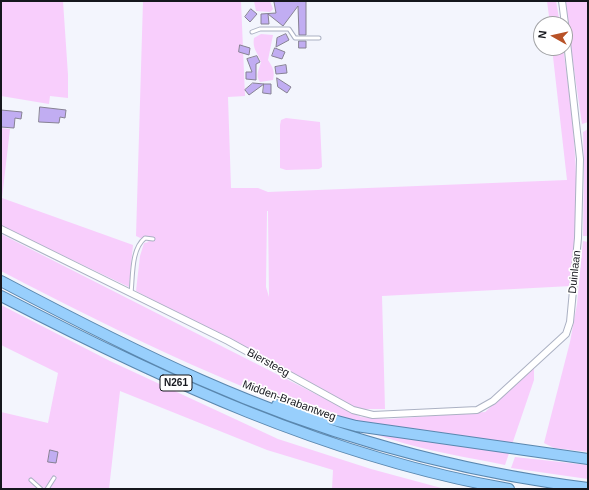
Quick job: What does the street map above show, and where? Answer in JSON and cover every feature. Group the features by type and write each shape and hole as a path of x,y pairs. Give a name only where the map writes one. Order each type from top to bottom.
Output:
{"highway":[{"name":"Midden-Brabantweg","path":"1,281 148,356 244,398 339,432 419,455 508,476 588,488"},
{"name":"N261","path":"1,296 148,370 264,420 336,445 396,462 507,489"},
{"name":"N261","path":"244,398 303,411 356,426 588,460"}],"street":[{"name":"Duinlaan","path":"562,1 564,16"},
{"name":"Duinlaan","path":"536,362 566,334 568,329 578,238 580,159 569,56"},
{"name":"Biersteeg","path":"1,229 228,341 353,410 363,414 383,415 477,410 493,401 536,362"}],"lane":[{"path":"252,32 260,29 289,29 295,38 319,38"},
{"path":"131,293 136,252 140,242 145,238 153,239"},
{"path":"47,489 54,478"},
{"path":"31,480 41,489"}],"shaded area":[{"path":"1,1 63,1 68,98 50,96 49,104 1,96"},
{"path":"143,1 241,1 245,96 228,97 231,188 258,188 268,192 567,180 553,56 564,56 571,107 576,167 576,226 571,286 382,296 385,409 358,409 136,291 140,256 144,243 149,242 136,236","holes":["267,211 268,211 269,297 266,287"]},
{"path":"254,1 270,1 273,9 270,12 256,11"},
{"path":"547,1 556,1 559,16 549,16"},
{"path":"564,1 588,1 588,122 582,124 572,56 573,16 566,16"},
{"path":"261,34 273,35 268,60 274,74 273,80 260,82 258,70 261,62 255,48 254,38"},
{"path":"286,118 320,122 322,167 319,169 286,170 280,168 280,125 281,120"},
{"path":"1,128 10,129 2,198 133,245 129,287 1,226"},
{"path":"588,129 588,236 583,236 583,132"},
{"path":"1,234 361,417 389,419 485,412 534,368 534,380 505,465 418,447 339,423 240,385 143,342 1,271"},
{"path":"583,241 588,242 588,452 554,448 544,443 570,342 577,304"},
{"path":"1,305 110,361 278,439 371,469 445,489 332,489 333,470 267,450 120,391 109,489 1,489 1,412 48,423 58,373 1,345"},
{"path":"515,457 588,465 588,479 511,468"}],"building":[{"path":"306,1 306,35 299,35 298,6 283,26 268,14 269,24 261,24 261,14 276,13 274,2"},
{"path":"251,9 257,14 250,22 245,17"},
{"path":"286,34 289,40 276,47 277,38"},
{"path":"299,41 306,41 306,48 299,48"},
{"path":"240,45 250,48 249,55 239,52"},
{"path":"275,48 285,52 282,59 272,56"},
{"path":"257,56 260,62 256,64 256,80 246,79 246,72 252,72 247,59"},
{"path":"286,65 287,73 276,74 275,67"},
{"path":"277,78 291,87 287,93 278,87"},
{"path":"253,83 264,84 249,95 245,90"},
{"path":"264,84 271,84 271,94 263,93"},
{"path":"40,107 66,110 65,118 60,117 59,123 39,122"},
{"path":"1,110 22,112 21,119 15,118 14,128 1,127"},
{"path":"50,450 58,452 56,463 48,462"}]}
